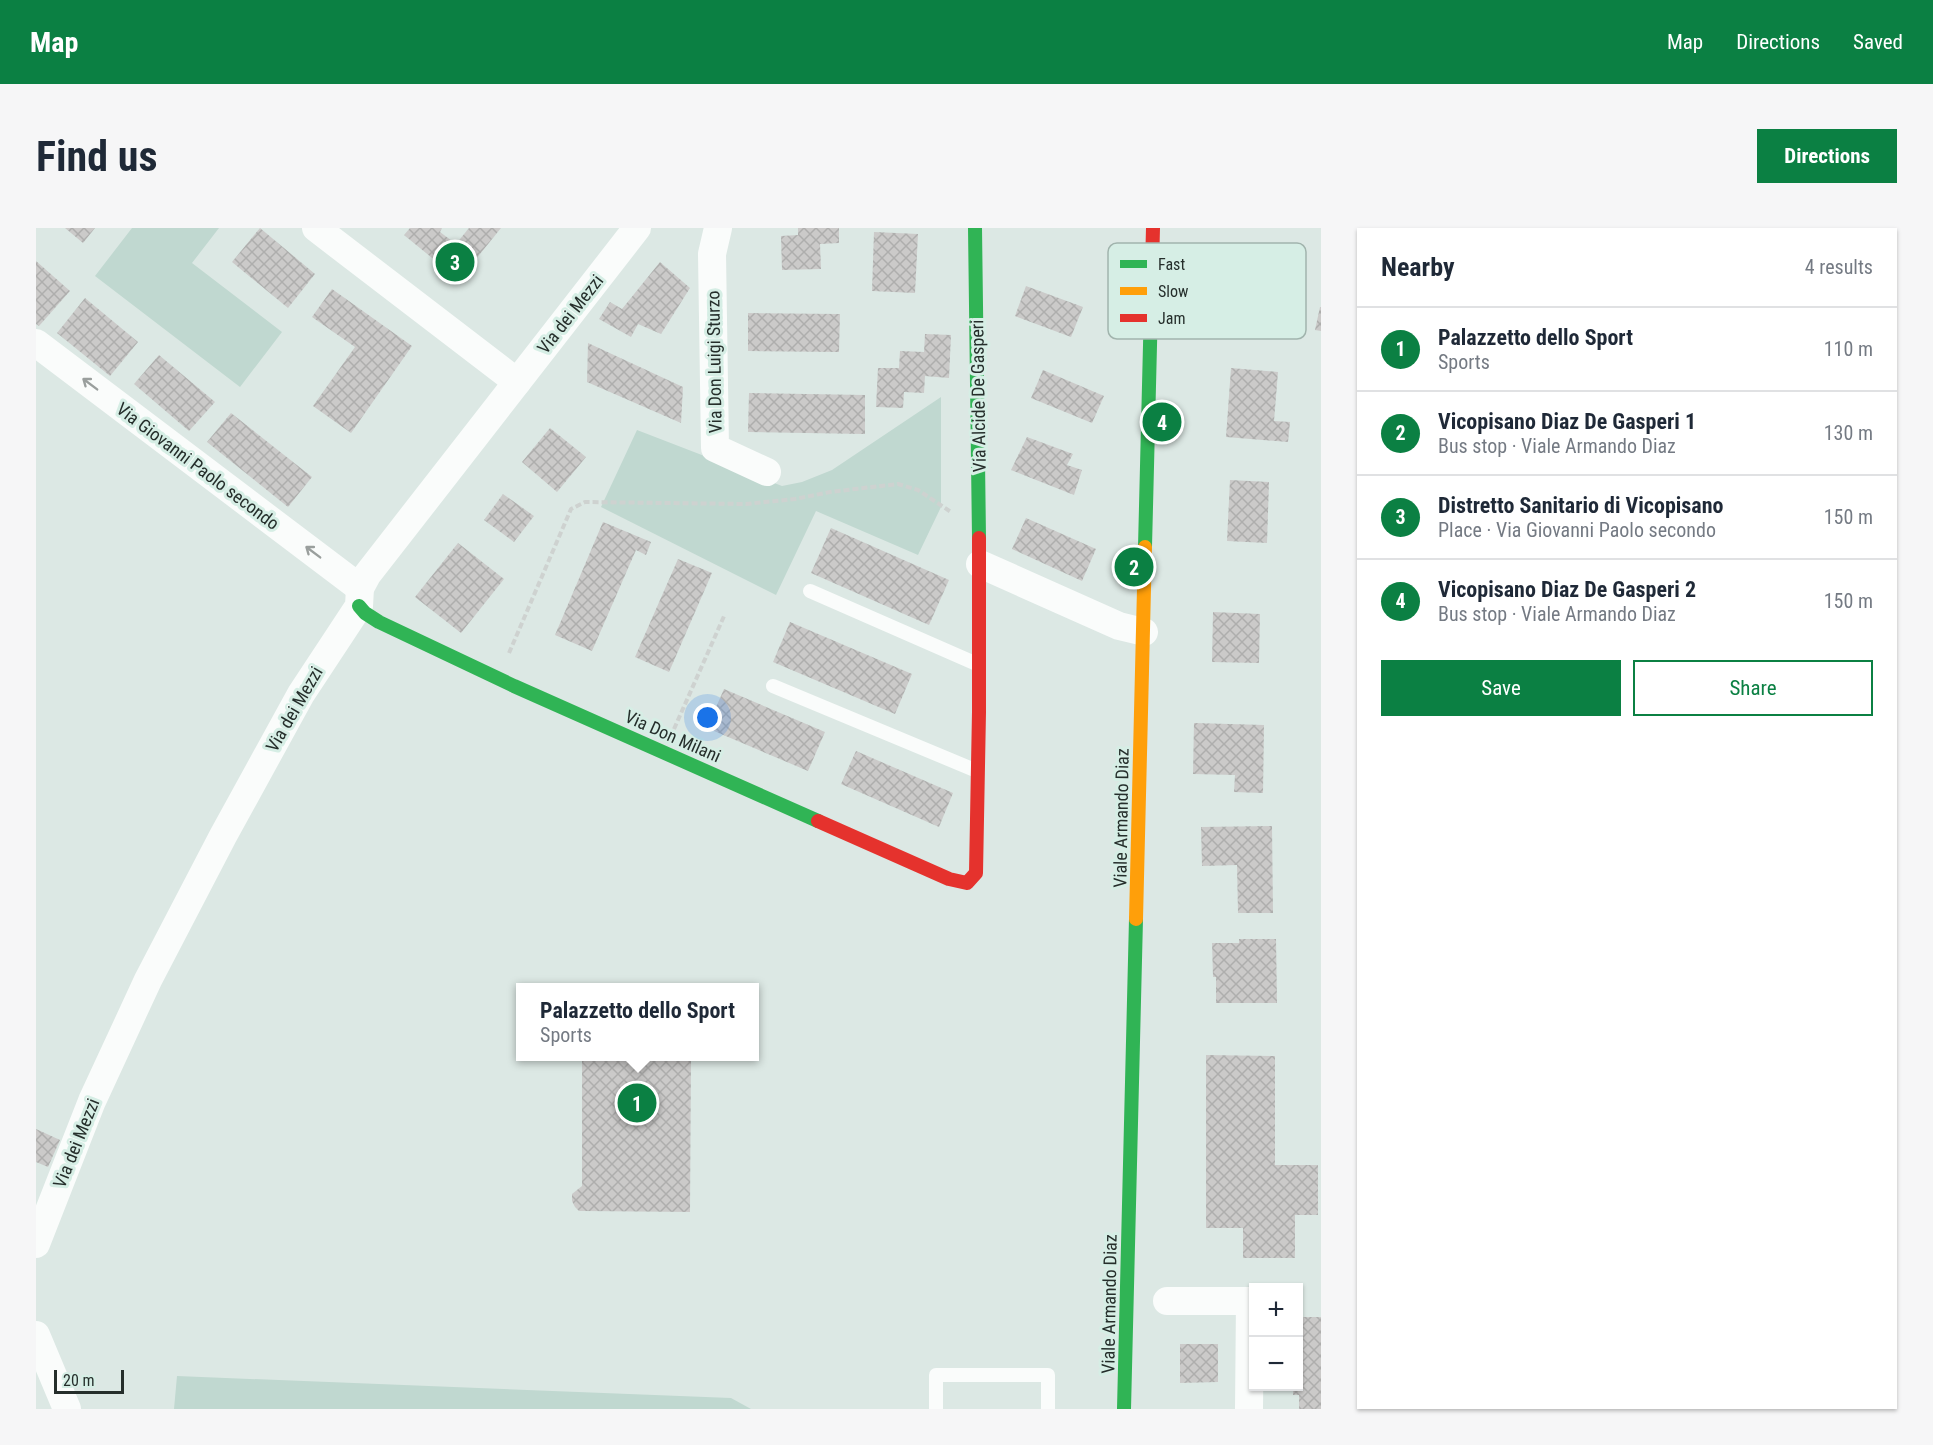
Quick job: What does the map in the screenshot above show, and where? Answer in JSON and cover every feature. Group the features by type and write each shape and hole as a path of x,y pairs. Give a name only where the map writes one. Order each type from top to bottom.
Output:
{"street":[{"path":"316,228 517,382"},
{"name":"Via dei Mezzi","path":"36,1244 92,1101 148,980 301,694 359,597 366,575 637,228"},
{"name":"Via Alcide De Gasperi","path":"975,228 980,531 979,771 976,873"},
{"name":"Viale Armando Diaz","path":"1154,228 1154,243"},
{"name":"Via Don Luigi Sturzo","path":"715,241 715,448 767,472"},
{"name":"Viale Armando Diaz","path":"1124,1409 1151,339"},
{"name":"Via Giovanni Paolo secondo","path":"36,344 359,597"},
{"path":"980,564 1119,626 1144,632"},
{"name":"Via Don Milani","path":"359,597 365,613 379,622 498,678 949,879 967,882 976,873"},
{"path":"1167,1301 1250,1301 1248,1409"},
{"path":"36,1335 66,1409"}],"lane":[{"path":"810,591 979,665"},
{"path":"772,686 979,771"},
{"path":"936,1409 936,1375 1048,1375 1048,1409"}],"path":[{"path":"498,678 571,509 585,502 746,504 795,500 830,492 898,484 918,490 980,531"},
{"path":"664,751 725,614"}],"green space":[{"path":"132,228 219,228 192,263 282,332 240,387 95,276"},
{"path":"941,397 941,507 918,555 816,511 776,595 601,507 637,430 782,486 802,482 832,470"},
{"path":"177,1376 731,1398 751,1409 174,1409"}],"building":[{"path":"65,228 95,228 83,243"},
{"path":"260,228 315,274 288,308 232,262"},
{"path":"410,228 442,228 440,232 456,244 469,228 501,228 459,280 404,235"},
{"path":"798,228 839,228 839,243 820,244 821,269 782,270 781,236 798,235"},
{"path":"874,232 918,234 915,293 872,291"},
{"path":"36,261 70,291 39,326 36,324"},
{"path":"660,262 690,288 661,334 638,324 631,337 599,319 610,302 622,309"},
{"path":"1026,286 1083,307 1071,337 1015,316"},
{"path":"332,289 412,346 351,433 313,406 355,347 312,317"},
{"path":"85,298 138,342 110,376 57,333"},
{"path":"1321,307 1321,331 1315,330"},
{"path":"748,313 840,314 839,352 748,351"},
{"path":"925,334 951,335 949,378 925,376 924,393 904,392 903,408 876,407 878,368 899,368 900,351 924,352"},
{"path":"588,343 683,387 681,423 587,382"},
{"path":"159,355 215,402 189,431 134,384"},
{"path":"1231,368 1278,372 1274,421 1290,422 1288,442 1226,437"},
{"path":"1043,370 1104,396 1092,423 1031,398"},
{"path":"749,393 865,395 865,434 748,432"},
{"path":"231,413 312,477 288,507 207,442"},
{"path":"550,428 586,457 557,492 522,462"},
{"path":"1027,437 1073,454 1067,465 1082,470 1074,495 1011,470"},
{"path":"1230,480 1269,482 1267,543 1227,541"},
{"path":"503,494 534,516 514,542 484,520"},
{"path":"1026,518 1096,549 1082,581 1012,549"},
{"path":"603,522 651,542 646,555 636,550 592,651 555,635"},
{"path":"831,528 949,580 929,625 811,573"},
{"path":"458,543 504,579 461,633 415,597"},
{"path":"678,559 712,573 669,672 635,657"},
{"path":"1213,612 1260,614 1259,663 1212,662"},
{"path":"790,622 912,674 895,714 773,662"},
{"path":"724,689 825,732 808,771 707,728"},
{"path":"1194,723 1264,725 1263,793 1234,792 1235,775 1193,774"},
{"path":"856,751 953,793 939,827 841,784"},
{"path":"1272,826 1273,913 1238,913 1237,865 1202,866 1201,827"},
{"path":"1239,939 1276,939 1277,1003 1216,1003 1212,943 1239,943"},
{"path":"1206,1055 1275,1056 1275,1165 1318,1165 1318,1215 1295,1215 1295,1258 1243,1258 1243,1228 1206,1228"},
{"path":"582,1061 691,1061 690,1212 579,1211 572,1201 572,1194 582,1186"},
{"path":"36,1129 60,1140 48,1167 36,1162"},
{"path":"1303,1317 1321,1317 1321,1409 1299,1409 1299,1395 1293,1395 1293,1391 1303,1391"},
{"path":"1180,1344 1218,1344 1218,1382 1180,1383"}],"traffic: fast":[{"path":"975,228 979,538"},
{"path":"1145,547 1150,339"},
{"path":"359,606 379,622 514,686 818,821"},
{"path":"1124,1409 1136,919"}],"traffic: slow":[{"path":"1136,919 1145,547"}],"traffic: jam":[{"path":"1153,228 1153,243"},
{"path":"818,821 949,879 967,883 976,873 979,538"}],"place":[{"name":"Distretto Sanitario di Vicopisano","path":"455,262"},
{"name":"Vicopisano Diaz De Gasperi 2","path":"1162,422"},
{"name":"Vicopisano Diaz De Gasperi 1","path":"1134,567"},
{"name":"Palazzetto dello Sport","path":"637,1103"}]}
